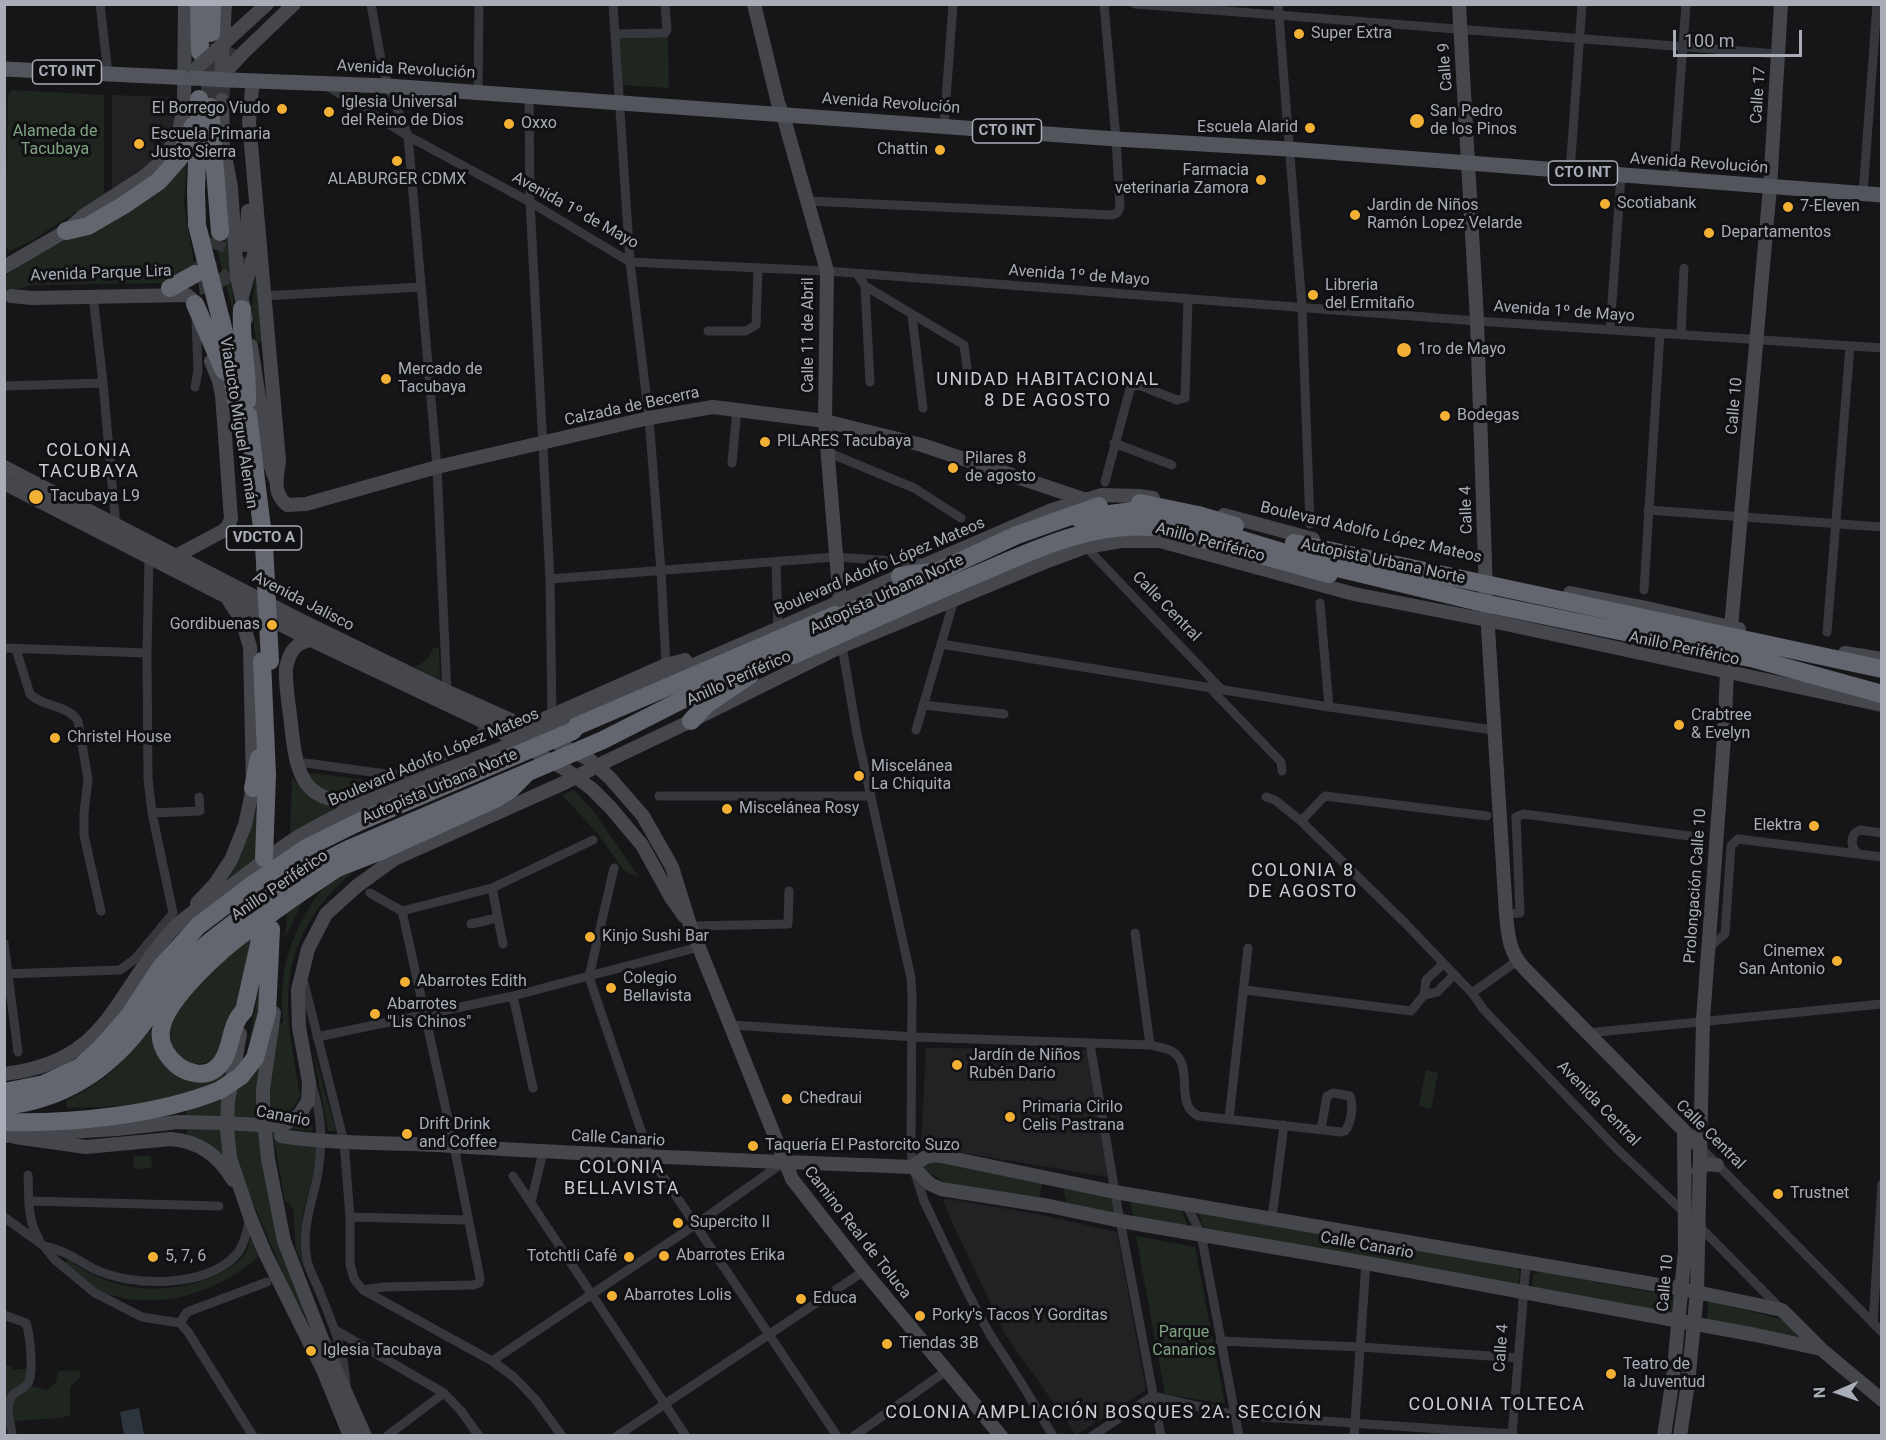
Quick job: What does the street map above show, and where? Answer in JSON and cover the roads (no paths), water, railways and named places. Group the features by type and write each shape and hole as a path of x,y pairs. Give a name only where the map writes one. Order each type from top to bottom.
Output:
{"highway":[{"path":"199,4 220,45"},
{"path":"212,4 220,45"},
{"path":"66,231 87,226 138,197 166,176 184,151 208,103"},
{"path":"208,103 219,236 223,146"},
{"name":"Viaducto Miguel Alemán","path":"208,103 196,191 197,225 242,406 264,544 269,854 276,780 266,661"},
{"path":"170,288 196,296 242,406"},
{"path":"242,305 246,362 242,406"},
{"name":"Autopista Urbana Norte","path":"4,1092 44,1084 80,1067 100,1049 129,1016 161,968 198,926 252,885 323,838 495,763 766,651 1017,535 1099,506 1140,503 1198,515 1307,547 1881,669"},
{"name":"Anillo Periférico","path":"4,1087 43,1078 70,1063 90,1048 113,1027 164,956 189,928 212,908 287,855 323,833 512,748 563,721 931,568 1085,516 1133,511 1186,516 1311,554 1487,599"},
{"name":"Autopista Urbana Norte","path":"4,1108 58,1093 93,1075 125,1047 170,984 210,942 286,886 334,856 603,740 730,675 883,605 1017,549 1094,523 1133,518 1226,535 1334,567 1479,602 1755,659 1881,692"},
{"name":"Anillo Periférico","path":"4,1108 27,1106 46,1099 67,1089 90,1073 130,1038 175,974 200,946 230,919 338,848 464,793 533,768 589,752 904,605 1049,544 1089,532 1134,525 1156,527 1305,568 1487,599 1729,650 1881,673"},
{"path":"1207,540 1240,564"},
{"path":"900,576 931,568"},
{"name":"Anillo Periférico","path":"1729,650 1881,692"},
{"path":"691,722 707,704 750,675"},
{"path":"253,788 265,709"},
{"path":"8,1132 178,1103 220,1090 241,1076 255,1058 267,1013 270,963 267,907 259,944 244,1011 237,1020 222,1062 211,1072 197,1073 182,1068 169,1057 162,1045 161,1026 179,996 197,975 236,939 248,930 297,895 337,868 383,850 495,798 517,784 533,768"},
{"path":"4,1108 59,1115 120,1114"}],"main road":[{"path":"185,4 190,76"},
{"path":"225,4 220,45 226,75"},
{"path":"190,76 220,45 267,4"},
{"path":"220,45 283,4"},
{"path":"226,75 243,52 294,4"},
{"name":"Calle 11 de Abril","path":"754,4 778,103 827,271 825,421 840,603"},
{"name":"Calle 9","path":"1459,4 1469,164"},
{"name":"Calle 17","path":"1770,187 1781,4"},
{"name":"Avenida Revolución","path":"4,69 108,74 226,75 255,85 322,83 478,92 1116,139 1288,149 1881,195"},
{"name":"Avenida Parque Lira","path":"4,267 66,231 83,216 145,176 165,158 174,142 182,119 190,76"},
{"path":"242,305 252,242 248,226 241,118 244,100 255,85"},
{"name":"Viaducto Miguel Alemán","path":"208,103 223,146 231,187 237,276 250,339 269,462 276,479"},
{"name":"Calle 4","path":"1469,164 1493,730 1508,936 1517,961"},
{"name":"Calle 10","path":"1729,650 1770,187"},
{"name":"Viaducto Miguel Alemán","path":"252,242 263,296 279,460 277,491 287,505"},
{"name":"Avenida Parque Lira","path":"8,297 37,289 170,288"},
{"path":"8,297 196,296"},
{"name":"Viaducto Miguel Alemán","path":"176,556 223,531 231,519 221,388 199,330 196,296"},
{"name":"Calzada de Becerra","path":"287,505 306,504 437,466 703,407 737,409 825,421 922,445 1086,500"},
{"name":"Avenida Jalisco","path":"4,467 446,697 484,722 512,748 567,776"},
{"name":"Avenida Jalisco","path":"5,484 310,640 446,697 589,752"},
{"name":"Boulevard Adolfo López Mateos","path":"931,568 1052,510 1102,495 1138,496 1176,502 1311,538 1487,599"},
{"name":"Boulevard Adolfo López Mateos","path":"309,1076 298,1020 301,974 308,949 326,914 357,886 394,859 567,776 605,762 691,722 842,646 1086,548 1121,541 1160,541 1354,594 1642,607 1729,650 1881,705"},
{"name":"Boulevard Adolfo López Mateos","path":"563,721 900,576"},
{"path":"177,916 215,884 231,860 245,825 253,788 253,715 248,638 237,612 224,596"},
{"path":"310,640 296,646 289,657 286,668 293,750 298,771 307,785 321,795 346,801 371,800"},
{"path":"512,748 526,727 563,721 666,665 733,648"},
{"name":"Boulevard Adolfo López Mateos","path":"1729,650 1825,649 1881,659"},
{"name":"Prolongación Calle 10","path":"1699,1146 1703,1020 1729,650"},
{"name":"Boulevard Adolfo López Mateos","path":"4,1074 23,1072 61,1060 90,1040 109,1020 177,916 299,837 371,800 512,748"},
{"name":"Camino Real de Toluca","path":"589,752 627,796 656,835 672,867 691,926 784,1162 800,1190 864,1272 1001,1436"},
{"name":"Camino Real de Toluca","path":"567,776 592,789 642,845 670,896 691,926"},
{"name":"Calle Central","path":"1517,961 1699,1146"},
{"path":"270,963 274,986 274,1012 263,1100 268,1159 284,1241 322,1339 365,1436"},
{"path":"244,1011 232,1076 227,1129 230,1158 250,1217 275,1275 324,1372 350,1436"},
{"path":"8,1132 31,1134 117,1130 178,1122 221,1123 281,1131 306,1106 309,1076"},
{"name":"Canario","path":"281,1131 322,1141"},
{"path":"8,1132 86,1146 171,1138 184,1140 205,1149 217,1160 230,1174 245,1203"},
{"name":"Calle 10","path":"1664,1436 1679,1321 1685,1250 1684,1133"},
{"name":"Calle Canario","path":"322,1141 913,1167 930,1184 941,1189 1366,1263 1694,1323 1821,1349"},
{"name":"Calle 10","path":"1680,1436 1697,1292 1699,1146"},
{"name":"Calle Canario","path":"913,1167 923,1157 941,1156 1115,1192 1682,1289 1782,1310"},
{"path":"1698,1172 1706,1164 1717,1165"},
{"name":"Avenida Central","path":"1782,1310 1821,1349 1881,1400"}],"street":[{"path":"100,4 108,74"},
{"path":"370,4 388,86 408,136 437,466 446,697"},
{"path":"478,92 479,4"},
{"path":"613,4 630,262 649,418 666,665"},
{"path":"615,34 665,33 667,30 665,4"},
{"path":"944,126 953,4"},
{"path":"808,201 1112,215 1117,213 1120,208 1116,139 1104,4"},
{"path":"1135,4 1778,54"},
{"path":"1278,4 1302,307 1310,524"},
{"path":"1570,172 1582,4"},
{"path":"1673,180 1686,4"},
{"path":"1863,194 1877,4"},
{"name":"Avenida 1º de Mayo","path":"322,83 408,136 530,202 630,262 827,271 1477,321 1881,348"},
{"path":"529,96 530,202 550,579 563,721"},
{"path":"1610,330 1621,176"},
{"path":"708,332 746,331 756,325 758,268"},
{"path":"1681,335 1684,268"},
{"path":"858,275 865,286 964,345 968,375"},
{"path":"865,286 870,382"},
{"path":"263,296 420,287"},
{"path":"93,296 104,383 117,541"},
{"path":"195,387 198,371 196,296"},
{"path":"1105,482 1130,389 1135,385 1177,400 1185,398 1188,299"},
{"path":"912,315 923,408"},
{"path":"1644,590 1660,333"},
{"path":"1827,632 1850,346"},
{"path":"4,386 104,383"},
{"path":"732,463 737,409"},
{"path":"1114,443 1172,465"},
{"path":"827,452 914,488 961,518"},
{"path":"1648,510 1881,527"},
{"name":"Calle Central","path":"1086,548 1222,690"},
{"path":"550,579 835,557 931,568"},
{"path":"7,974 120,970 135,959 177,916 152,813 148,779 149,558"},
{"path":"776,562 778,629"},
{"path":"916,730 954,600"},
{"path":"1320,603 1329,707"},
{"path":"941,644 1329,707 1493,730"},
{"path":"842,646 857,738 908,958 912,995 911,1150 913,1167 924,1201 989,1333 1053,1436"},
{"path":"4,648 147,653"},
{"path":"16,649 30,694 35,699 67,710 74,714 78,721 88,779 84,835 101,911"},
{"path":"1209,688 1281,762 1282,771"},
{"path":"923,705 1004,714"},
{"path":"306,763 393,775 406,774 474,741 481,734 484,722"},
{"path":"659,796 871,796"},
{"path":"1301,821 1325,796 1487,816"},
{"path":"152,813 200,811 199,797"},
{"name":"Avenida Central","path":"1266,797 1275,800 1301,821 1406,924 1472,993 1484,1010 1617,1149 1782,1310"},
{"path":"1506,914 1520,913 1516,817 1524,814 1697,837"},
{"path":"1857,853 1852,842 1855,832 1860,830 1881,833"},
{"path":"1708,948 1725,934 1731,846 1738,839 1881,856"},
{"path":"370,893 402,911 492,888 593,840"},
{"path":"615,868 589,977 650,1157 837,1436"},
{"path":"492,888 503,944"},
{"path":"691,926 788,924 789,891"},
{"path":"363,1290 383,1287 473,1285 479,1283 480,1278 454,1146 402,911"},
{"path":"471,924 497,918"},
{"path":"1135,933 1150,1045"},
{"path":"4,943 18,1052"},
{"path":"317,1037 513,996 699,947"},
{"path":"1229,1119 1248,948"},
{"path":"1472,993 1517,961"},
{"path":"1245,990 1411,1011 1424,995 1426,980 1443,964"},
{"path":"301,974 344,1142 350,1217 350,1264 354,1279 363,1290 492,1361 514,1377 536,1399 562,1436"},
{"path":"1424,995 1437,992 1454,975"},
{"path":"513,996 533,1088"},
{"path":"1587,1033 1881,1004"},
{"path":"731,1025 911,1036 1150,1045 1168,1050 1178,1057 1187,1106 1192,1113 1199,1116 1341,1132 1347,1129 1352,1102 1350,1096 1333,1093 1327,1096 1321,1129"},
{"path":"1090,1044 1161,1436"},
{"path":"309,1076 317,1098 322,1141 317,1178 305,1227 307,1260 344,1359 347,1395"},
{"path":"1272,1218 1284,1125"},
{"name":"Calle Central","path":"1699,1146 1877,1323 1881,1332"},
{"path":"531,1202 543,1152"},
{"path":"492,1361 695,1225 784,1162"},
{"path":"28,1175 33,1228 55,1260 95,1293 117,1306 142,1317 180,1323 253,1436"},
{"path":"513,1176 686,1436"},
{"path":"1877,1323 1881,1184"},
{"path":"30,1201 219,1206"},
{"path":"1186,1204 1201,1234 1239,1436"},
{"path":"4,1216 45,1245 69,1253 95,1269 116,1276 141,1280 183,1280 218,1268 237,1254 250,1217"},
{"path":"350,1217 468,1220"},
{"path":"1354,1436 1366,1263"},
{"name":"Calle 4","path":"1513,1435 1526,1264"},
{"path":"617,1436 864,1272"},
{"path":"180,1323 187,1312 267,1282"},
{"path":"4,1315 26,1323 31,1364 29,1381 10,1399 8,1408 12,1436"},
{"path":"335,1330 444,1393 461,1411 479,1436"},
{"path":"1220,1341 1361,1347 1518,1359"},
{"path":"854,1436 946,1371"},
{"path":"387,1436 444,1393"},
{"path":"1092,1436 1153,1396 1234,1414 1513,1435"}],"tunnel":[{"path":"210,99 211,44"},
{"path":"222,100 225,71 235,49"},
{"path":"199,271 212,257 218,240"},
{"path":"199,288 216,283 229,274 246,245"}],"place":[{"name":"Super Extra","path":"1299,34"},
{"name":"El Borrego Viudo","path":"282,109"},
{"name":"Iglesia Universal del Reino de Dios","path":"329,112"},
{"name":"San Pedro de los Pinos","path":"1417,121"},
{"name":"Oxxo","path":"509,124"},
{"name":"Escuela Alarid","path":"1310,128"},
{"name":"Escuela Primaria Justo Sierra","path":"139,144"},
{"name":"Chattin","path":"940,150"},
{"name":"ALABURGER CDMX","path":"397,161"},
{"name":"Farmacia veterinaria Zamora","path":"1261,180"},
{"name":"Scotiabank","path":"1605,204"},
{"name":"7-Eleven","path":"1788,207"},
{"name":"Jardin de Niños Ramón Lopez Velarde","path":"1355,215"},
{"name":"Departamentos","path":"1709,233"},
{"name":"Libreria del Ermitaño","path":"1313,295"},
{"name":"1ro de Mayo","path":"1404,350"},
{"name":"Mercado de Tacubaya","path":"386,379"},
{"name":"Bodegas","path":"1445,416"},
{"name":"PILARES Tacubaya","path":"765,442"},
{"name":"Pilares 8 de agosto","path":"953,468"},
{"name":"Tacubaya L9","path":"36,497"},
{"name":"Gordibuenas","path":"272,625"},
{"name":"Crabtree & Evelyn","path":"1679,725"},
{"name":"Christel House","path":"55,738"},
{"name":"Miscelánea La Chiquita","path":"859,776"},
{"name":"Miscelánea Rosy","path":"727,809"},
{"name":"Elektra","path":"1814,826"},
{"name":"Kinjo Sushi Bar","path":"590,937"},
{"name":"Cinemex San Antonio","path":"1837,961"},
{"name":"Abarrotes Edith","path":"405,982"},
{"name":"Colegio Bellavista","path":"611,988"},
{"name":"Abarrotes \"Lis Chinos\"","path":"375,1014"},
{"name":"Jardín de Niños Rubén Darío","path":"957,1065"},
{"name":"Chedraui","path":"787,1099"},
{"name":"Primaria Cirilo Celis Pastrana","path":"1010,1117"},
{"name":"Drift Drink and Coffee","path":"407,1134"},
{"name":"Taquería El Pastorcito Suzo","path":"753,1146"},
{"name":"Trustnet","path":"1778,1194"},
{"name":"Supercito II","path":"678,1223"},
{"name":"Abarrotes Erika","path":"664,1256"},
{"name":"5, 7, 6","path":"153,1257"},
{"name":"Totchtli Café","path":"629,1257"},
{"name":"Abarrotes Lolis","path":"612,1296"},
{"name":"Educa","path":"801,1299"},
{"name":"Porky's Tacos Y Gorditas","path":"920,1316"},
{"name":"Tiendas 3B","path":"887,1344"},
{"name":"Iglesia Tacubaya","path":"311,1351"},
{"name":"Teatro de la Juventud","path":"1611,1374"}],"district":[{"name":"UNIDAD HABITACIONAL 8 DE AGOSTO","path":"1048,390"},
{"name":"COLONIA TACUBAYA","path":"89,461"},
{"name":"COLONIA 8 DE AGOSTO","path":"1303,881"},
{"name":"COLONIA BELLAVISTA","path":"622,1178"},
{"name":"COLONIA TOLTECA","path":"1497,1405"},
{"name":"COLONIA AMPLIACIÓN BOSQUES 2A. SECCIÓN","path":"1104,1413"}],"park label":[{"name":"Alameda de Tacubaya","path":"55,141"},
{"name":"Parque Canarios","path":"1184,1342"}]}
